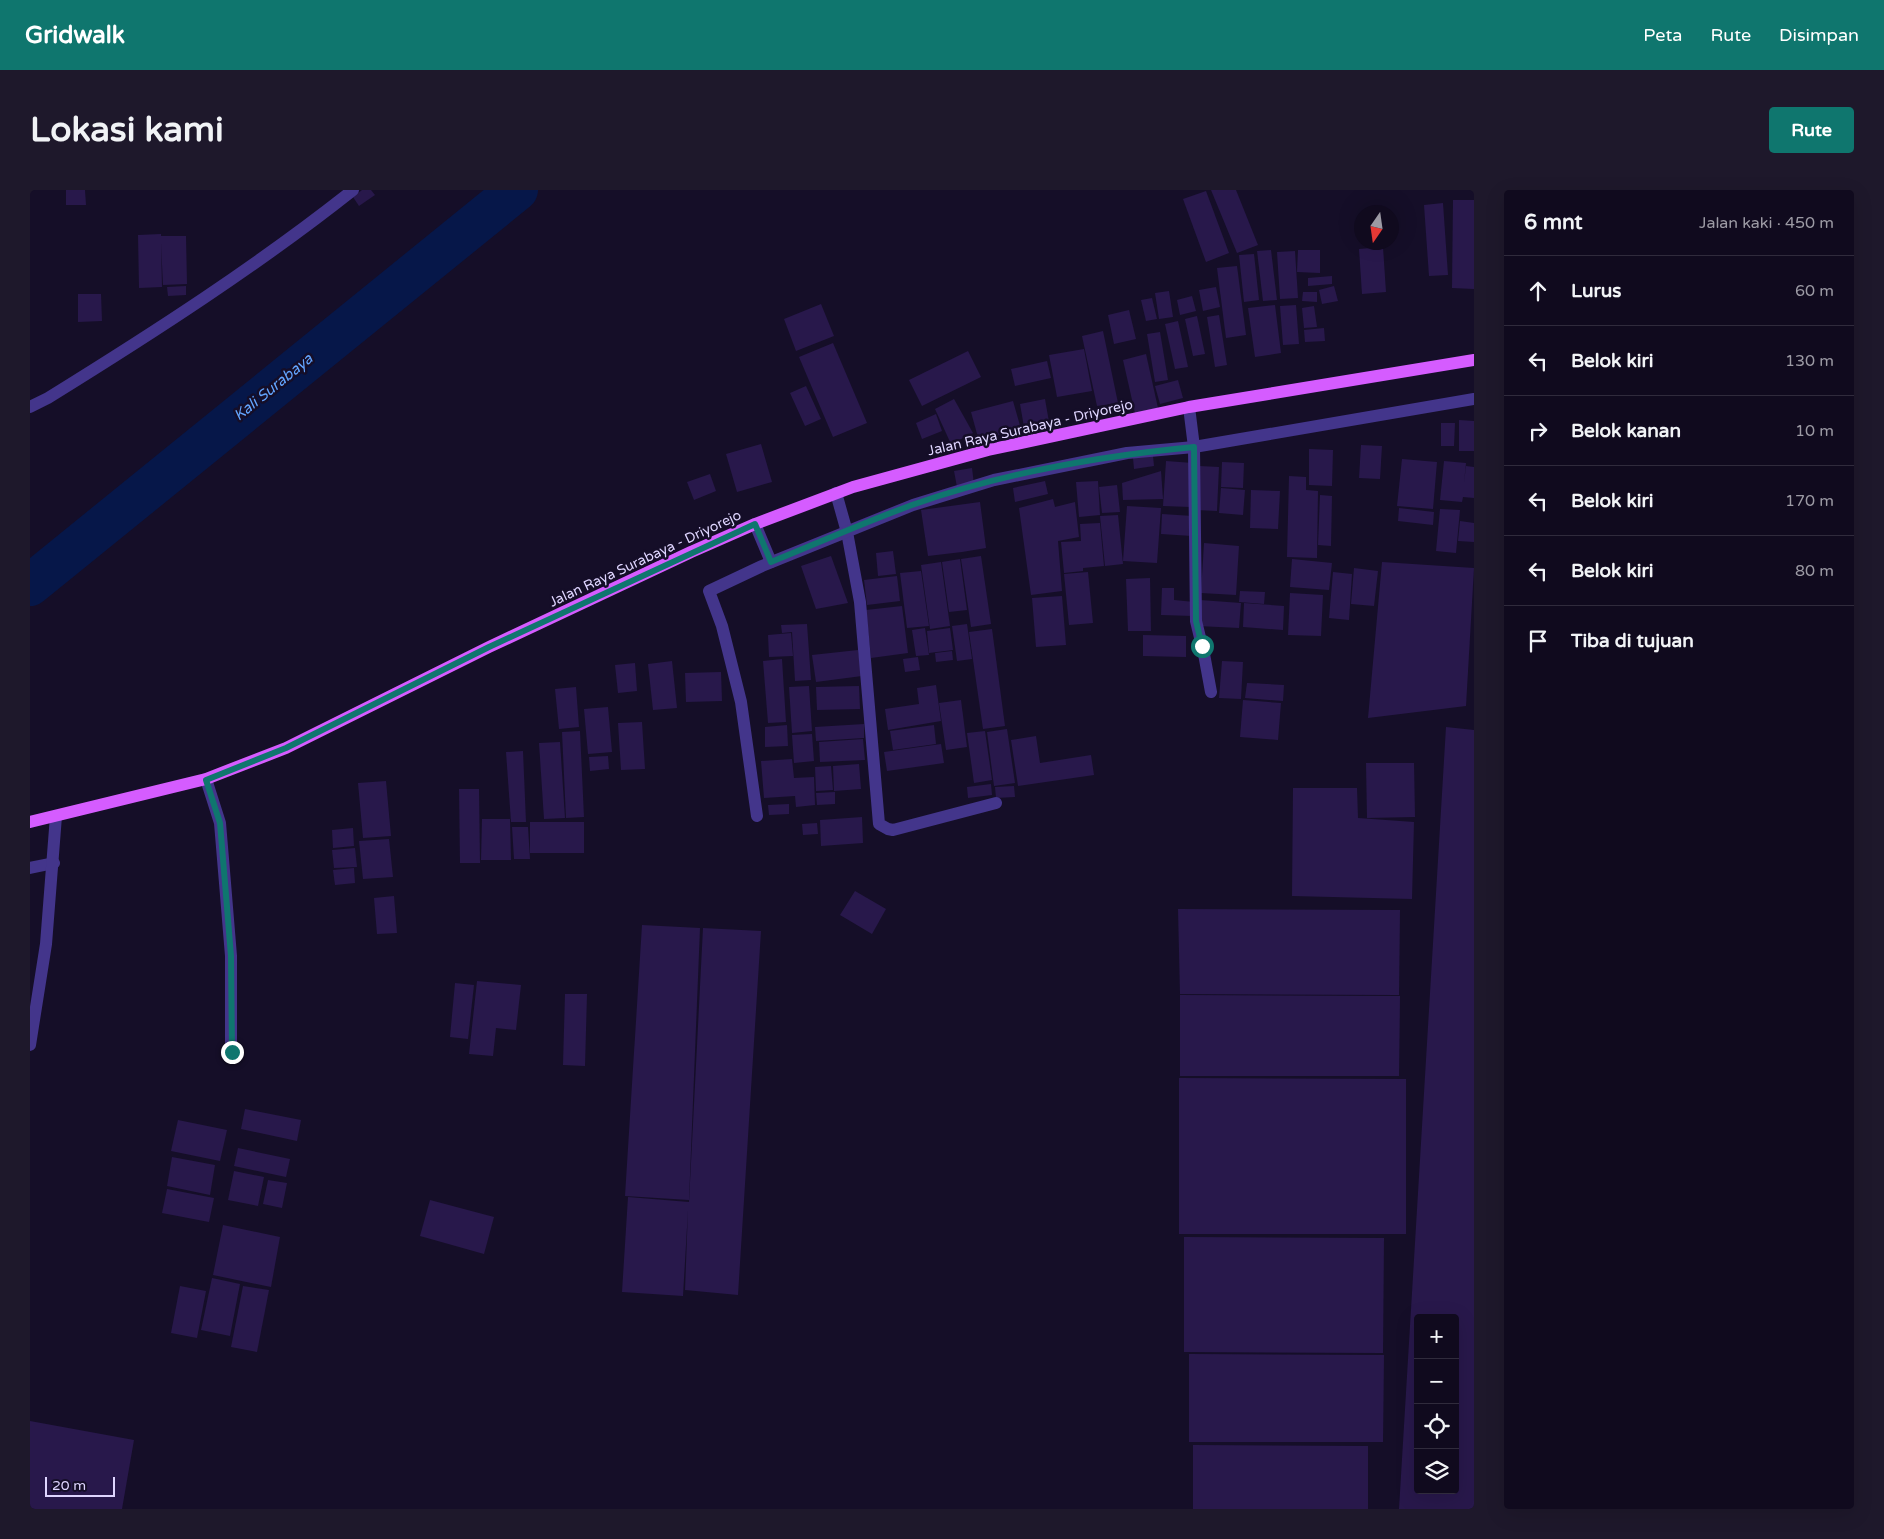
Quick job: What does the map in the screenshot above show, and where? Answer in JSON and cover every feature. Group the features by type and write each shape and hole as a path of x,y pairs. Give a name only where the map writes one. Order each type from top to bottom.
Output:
{"main road":[{"name":"Jalan Raya Surabaya - Driyorejo","path":"30,822 206,780 286,748 489,647 755,524 836,493 988,450 1189,407 1474,360"}],"street":[{"path":"30,407 153,333 317,219 354,190"},
{"path":"757,816 741,702 722,626 709,591 771,562 913,505 994,480 1127,454 1194,447 1474,399"},
{"path":"1189,407 1194,447 1196,621 1211,692"},
{"path":"836,493 847,532 860,602 879,824 893,830 996,803"},
{"path":"755,524 771,562"},
{"path":"206,780 220,823 231,956 232,1052"},
{"path":"30,1045 46,944 54,863 56,816"},
{"path":"30,868 54,863"}],"building":[{"path":"66,190 85,190 86,205 66,205"},
{"path":"362,190 371,190 375,195 359,206 353,197"},
{"path":"1211,190 1236,190 1258,245 1237,253"},
{"path":"1206,191 1229,253 1206,262 1183,199"},
{"path":"1453,200 1474,200 1474,289 1452,288"},
{"path":"1443,203 1448,275 1429,276 1424,205"},
{"path":"161,234 161,236 186,236 187,284 163,285 161,243 162,287 139,288 138,235"},
{"path":"1271,250 1277,300 1263,301 1257,251"},
{"path":"1298,250 1320,250 1320,273 1297,272"},
{"path":"1359,250 1383,250 1386,292 1362,294"},
{"path":"1295,251 1298,298 1280,299 1277,252"},
{"path":"1254,254 1259,300 1244,302 1239,255"},
{"path":"1237,266 1246,335 1226,338 1217,268"},
{"path":"1332,276 1332,284 1308,286 1308,278"},
{"path":"186,286 186,295 168,296 167,287"},
{"path":"1334,286 1338,301 1322,304 1319,290"},
{"path":"1216,287 1220,307 1203,311 1199,290"},
{"path":"1169,291 1173,317 1159,319 1155,293"},
{"path":"1303,292 1317,292 1317,302 1302,301"},
{"path":"78,294 101,294 102,321 78,322"},
{"path":"1192,296 1196,311 1180,315 1177,300"},
{"path":"1152,298 1157,319 1146,321 1141,300"},
{"path":"821,304 834,336 796,351 784,319"},
{"path":"1275,305 1281,353 1255,357 1248,308"},
{"path":"1296,305 1299,344 1283,345 1280,306"},
{"path":"1314,306 1317,327 1304,328 1302,308"},
{"path":"1129,310 1136,339 1114,344 1108,315"},
{"path":"1219,315 1227,365 1215,367 1207,317"},
{"path":"1197,316 1205,354 1193,356 1185,319"},
{"path":"1178,321 1188,367 1175,369 1165,324"},
{"path":"1324,328 1325,341 1305,342 1304,330"},
{"path":"1103,331 1118,403 1097,406 1082,336"},
{"path":"1160,332 1168,380 1155,382 1147,334"},
{"path":"833,343 867,423 833,437 799,357"},
{"path":"1084,349 1092,391 1057,397 1049,355"},
{"path":"968,351 981,377 922,406 909,380"},
{"path":"1146,354 1158,408 1135,413 1123,360"},
{"path":"1047,361 1051,378 1015,386 1011,369"},
{"path":"1178,380 1183,398 1160,404 1155,386"},
{"path":"806,386 821,419 805,426 790,393"},
{"path":"954,399 973,433 951,444 935,409"},
{"path":"1045,399 1049,422 1024,427 1020,404"},
{"path":"1013,401 1021,429 979,441 971,412"},
{"path":"936,414 942,431 922,439 916,423"},
{"path":"1459,420 1474,421 1474,451 1459,451"},
{"path":"1441,423 1455,423 1454,446 1441,446"},
{"path":"761,444 772,482 737,492 726,454"},
{"path":"1361,445 1382,446 1380,479 1359,478"},
{"path":"1309,449 1333,450 1332,486 1309,485"},
{"path":"1153,456 1154,466 1134,469 1133,458"},
{"path":"1402,459 1437,462 1433,509 1397,506"},
{"path":"1166,461 1193,463 1190,507 1163,506"},
{"path":"1444,461 1466,463 1464,483 1466,466 1474,467 1474,498 1463,497 1462,502 1440,500"},
{"path":"1222,462 1244,463 1243,488 1221,487"},
{"path":"1199,466 1219,467 1217,511 1196,510"},
{"path":"972,468 974,484 957,487 954,471"},
{"path":"1161,471 1163,499 1123,500 1122,483"},
{"path":"710,474 716,491 694,500 687,482"},
{"path":"1289,476 1306,477 1306,490 1318,491 1317,558 1287,557"},
{"path":"1045,481 1048,494 1015,502 1013,488"},
{"path":"1098,481 1100,515 1079,517 1076,482"},
{"path":"1117,485 1120,512 1102,513 1099,487"},
{"path":"1221,488 1245,490 1243,515 1219,513"},
{"path":"1251,490 1280,491 1278,529 1250,528"},
{"path":"1320,495 1332,496 1331,546 1318,545"},
{"path":"1053,499 1055,507 1075,502 1079,537 1058,541 1062,591 1031,595 1019,508"},
{"path":"980,502 986,548 928,556 921,510"},
{"path":"1127,506 1161,508 1157,563 1123,561"},
{"path":"1399,508 1434,512 1433,525 1398,521"},
{"path":"1440,509 1460,510 1456,553 1436,551"},
{"path":"1162,514 1193,516 1192,536 1161,534"},
{"path":"1118,515 1123,564 1105,566 1100,516"},
{"path":"1460,521 1474,523 1474,542 1458,541"},
{"path":"1100,523 1104,566 1083,568 1083,571 1064,573 1061,542 1081,541 1080,524"},
{"path":"1204,543 1239,546 1236,595 1201,593"},
{"path":"893,551 896,574 878,576 876,553"},
{"path":"831,556 848,603 816,609 801,566"},
{"path":"981,556 991,624 971,627 961,559"},
{"path":"960,559 967,610 949,612 942,562"},
{"path":"1292,559 1332,563 1329,590 1290,587"},
{"path":"941,562 950,626 930,629 921,565"},
{"path":"1382,562 1474,568 1466,706 1368,718"},
{"path":"1354,568 1378,571 1374,606 1351,604"},
{"path":"921,571 929,626 907,628 900,573"},
{"path":"1088,572 1093,623 1069,625 1064,574"},
{"path":"1333,572 1352,574 1349,620 1329,618"},
{"path":"897,576 900,601 867,605 864,580"},
{"path":"1150,578 1151,631 1128,631 1126,579"},
{"path":"1162,588 1174,588 1174,600 1194,602 1193,616 1161,615"},
{"path":"1240,591 1265,592 1264,604 1239,602"},
{"path":"1290,593 1323,595 1321,636 1288,635"},
{"path":"1062,596 1066,645 1036,647 1032,598"},
{"path":"1200,600 1241,603 1239,628 1198,626"},
{"path":"1244,603 1284,606 1283,630 1243,627"},
{"path":"902,606 908,653 871,658 866,610"},
{"path":"807,624 811,680 795,681 792,632 782,633 781,625"},
{"path":"967,624 972,659 957,661 952,626"},
{"path":"925,628 929,655 916,656 912,630"},
{"path":"950,628 953,650 929,653 927,631"},
{"path":"992,629 1005,726 983,729 969,632"},
{"path":"791,633 793,656 769,657 768,635"},
{"path":"1143,635 1186,636 1186,657 1143,656"},
{"path":"858,650 862,676 816,682 812,655"},
{"path":"952,651 953,660 936,662 935,653"},
{"path":"918,657 920,670 905,672 903,659"},
{"path":"782,659 786,722 768,723 763,661"},
{"path":"672,661 677,708 653,710 648,664"},
{"path":"1222,661 1243,662 1241,699 1219,698"},
{"path":"635,663 637,691 618,693 615,665"},
{"path":"721,672 722,701 686,702 685,673"},
{"path":"1247,683 1284,685 1283,701 1245,698"},
{"path":"936,685 941,721 888,730 885,709 919,704 917,688"},
{"path":"809,686 812,731 792,733 789,687"},
{"path":"859,686 860,709 817,710 816,687"},
{"path":"576,687 579,727 559,729 555,689"},
{"path":"961,700 967,747 946,750 939,703"},
{"path":"1243,700 1281,703 1278,740 1240,737"},
{"path":"608,707 612,752 588,754 584,709"},
{"path":"642,722 645,769 621,770 618,723"},
{"path":"864,724 864,738 816,741 815,727"},
{"path":"787,725 788,746 765,747 765,727"},
{"path":"934,725 936,744 893,750 890,731"},
{"path":"1446,727 1474,730 1474,1509 1399,1509"},
{"path":"1007,729 1015,783 994,786 987,732"},
{"path":"580,731 584,817 566,818 562,732"},
{"path":"985,731 992,780 974,783 967,733"},
{"path":"812,734 814,761 794,763 792,735"},
{"path":"1036,736 1040,763 1091,755 1094,775 1018,786 1011,740"},
{"path":"863,739 865,760 820,762 819,742"},
{"path":"560,742 565,818 544,819 539,743"},
{"path":"941,744 944,763 887,771 884,752"},
{"path":"523,751 526,822 511,822 506,752"},
{"path":"608,756 609,769 590,771 589,757"},
{"path":"792,759 794,778 814,777 815,805 796,807 795,796 764,798 761,761"},
{"path":"1366,763 1414,763 1415,817 1367,818"},
{"path":"859,764 861,789 834,791 833,766"},
{"path":"831,766 833,790 816,791 815,767"},
{"path":"386,781 391,836 363,838 358,783"},
{"path":"991,784 992,795 968,798 967,787"},
{"path":"1014,786 1015,797 996,798 995,787"},
{"path":"1293,788 1357,788 1358,818 1414,822 1412,899 1292,896"},
{"path":"459,789 479,789 480,863 460,863"},
{"path":"835,792 835,804 817,805 816,793"},
{"path":"789,804 789,814 769,815 768,805"},
{"path":"862,817 863,843 821,846 820,820"},
{"path":"482,819 510,819 511,860 481,860"},
{"path":"530,822 584,822 584,853 530,853"},
{"path":"817,823 818,834 803,835 802,824"},
{"path":"512,827 528,827 530,859 514,859"},
{"path":"353,828 354,846 333,848 332,830"},
{"path":"389,839 393,877 363,879 359,841"},
{"path":"355,848 357,867 334,868 332,850"},
{"path":"354,868 355,883 335,885 333,870"},
{"path":"855,891 886,909 872,934 840,915"},
{"path":"394,896 397,933 377,934 374,898"},
{"path":"1178,909 1400,910 1399,995 1180,994"},
{"path":"642,925 700,928 689,1200 625,1196"},
{"path":"703,928 761,931 738,1295 685,1290 688,1210 683,1296 622,1292 628,1197 689,1202"},
{"path":"477,981 521,985 516,1030 496,1028 493,1056 469,1054"},
{"path":"455,983 474,985 468,1039 450,1037"},
{"path":"565,994 587,994 585,1066 563,1065"},
{"path":"1180,995 1400,996 1399,1076 1180,1076"},
{"path":"1179,1078 1406,1079 1406,1234 1179,1234"},
{"path":"245,1109 301,1120 297,1141 241,1129"},
{"path":"178,1120 227,1130 220,1161 171,1151"},
{"path":"238,1148 290,1159 286,1177 234,1166"},
{"path":"172,1157 215,1165 210,1195 167,1186"},
{"path":"234,1171 264,1177 258,1206 228,1200"},
{"path":"268,1180 287,1183 282,1208 263,1204"},
{"path":"167,1189 214,1198 209,1222 162,1213"},
{"path":"430,1200 494,1217 484,1254 420,1236"},
{"path":"223,1225 280,1237 271,1287 213,1275"},
{"path":"1184,1237 1384,1238 1383,1353 1184,1352"},
{"path":"212,1278 240,1284 230,1336 201,1330"},
{"path":"180,1286 206,1291 197,1338 171,1333"},
{"path":"243,1286 269,1290 257,1352 231,1347"},
{"path":"1189,1354 1384,1355 1383,1442 1189,1442"},
{"path":"30,1421 134,1440 122,1509 30,1509"},
{"path":"1193,1445 1368,1446 1368,1509 1193,1509"}],"waterway":[{"name":"Kali Surabaya","path":"30,585 517,190"}],"route":[{"path":"232,1052 231,956 220,823 206,780 286,748 489,647 755,524 771,562 913,505 994,480 1127,454 1194,447 1196,626 1202,646"}]}
